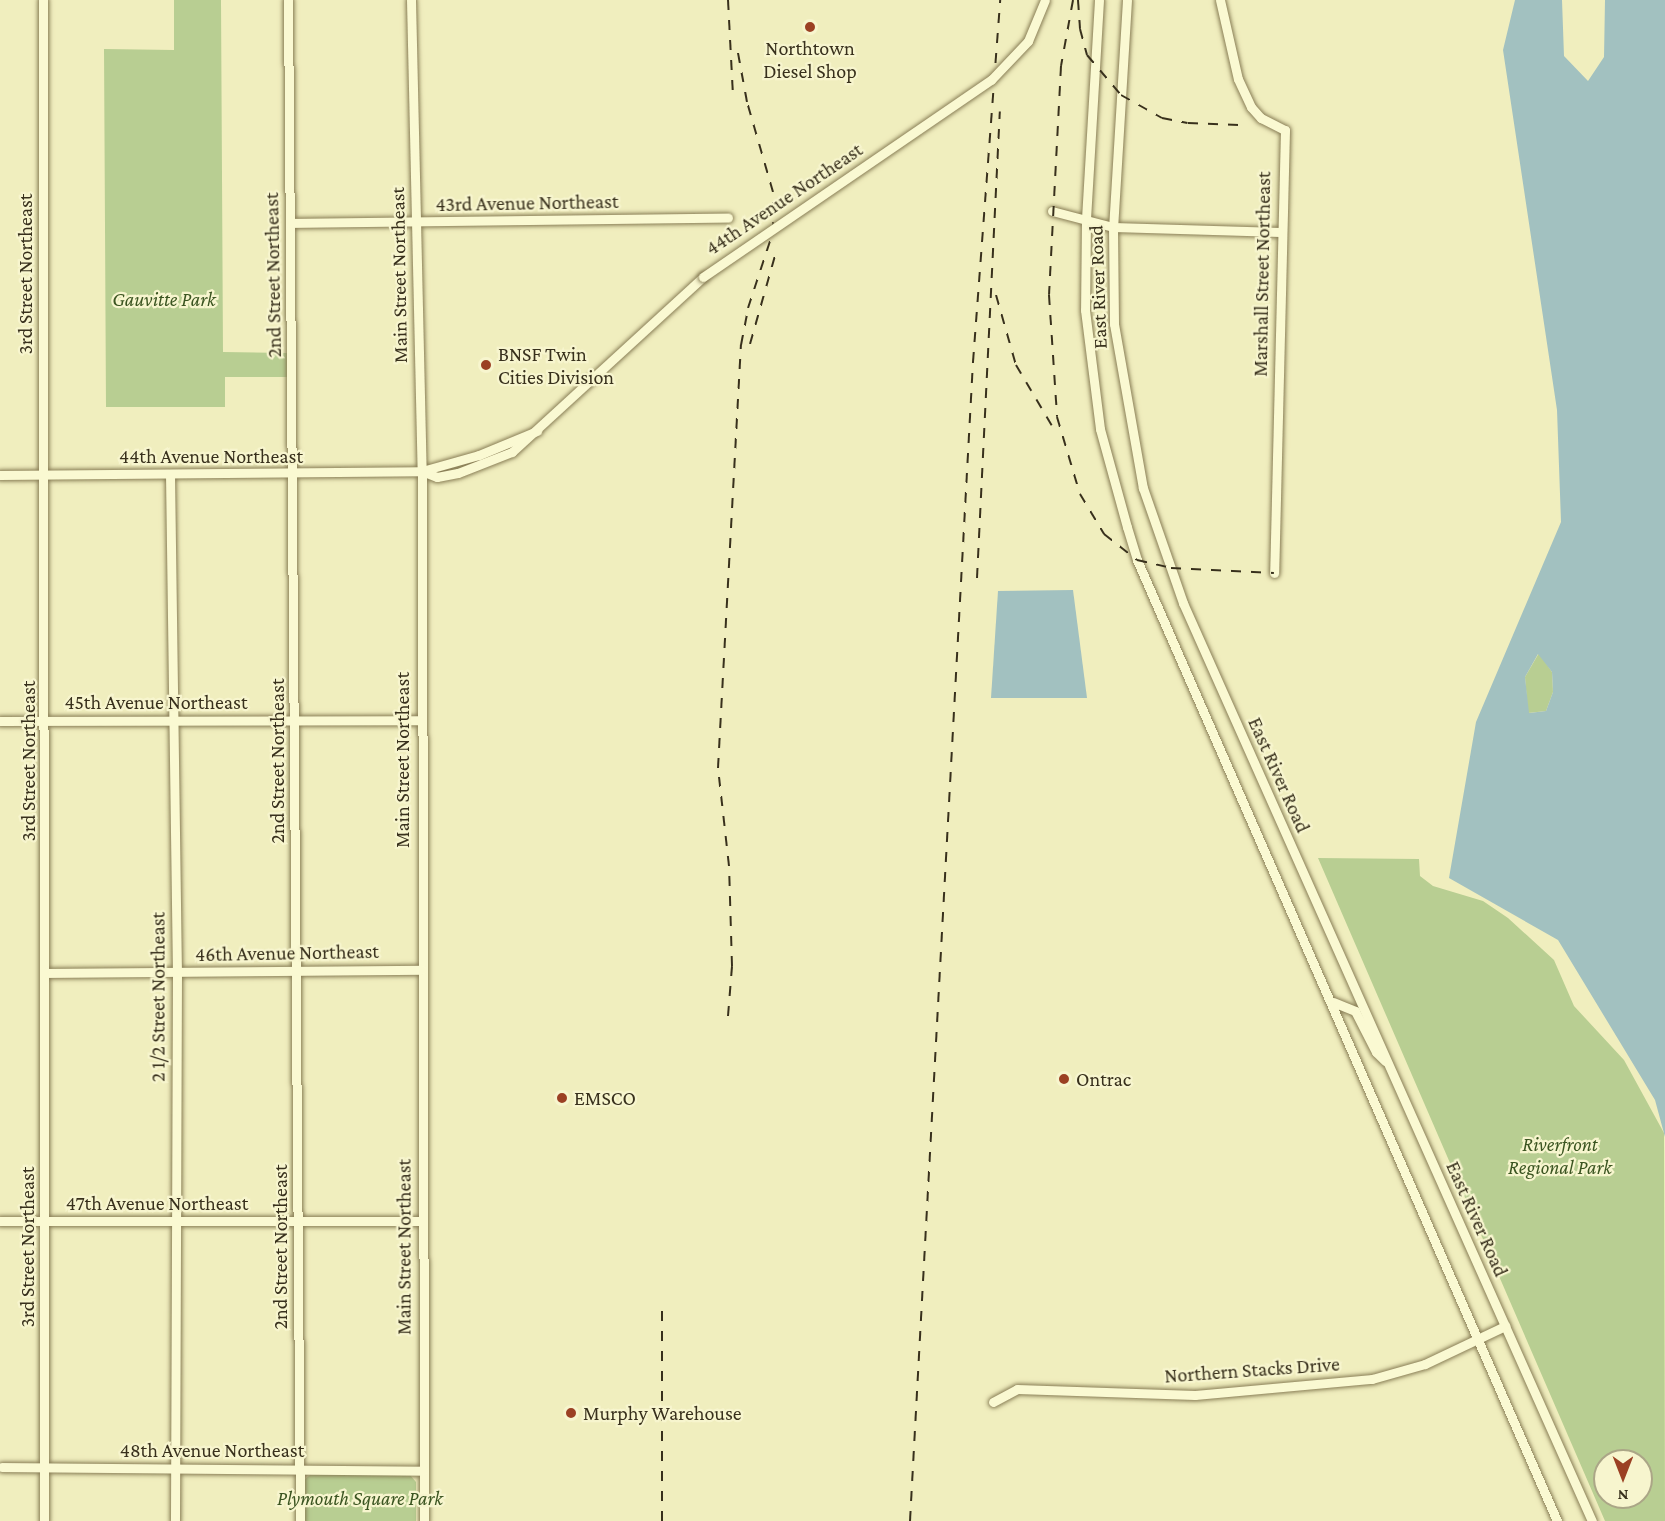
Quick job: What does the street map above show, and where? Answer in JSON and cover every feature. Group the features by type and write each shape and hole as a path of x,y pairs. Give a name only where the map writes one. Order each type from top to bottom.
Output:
{"street":[{"name":"3rd Street Northeast","path":"43,0 42,475 46,720 44,1521"},
{"name":"2nd Street Northeast","path":"288,0 300,1521"},
{"name":"Main Street Northeast","path":"411,0 422,471 420,720 424,1521"},
{"name":"44th Avenue Northeast","path":"0,475 422,471 488,452 537,431 703,277 991,80 1028,41 1045,0"},
{"name":"East River Road","path":"1099,0 1086,219 1088,352 1100,429 1126,527 1137,560 1296,926 1333,1002 1557,1521"},
{"name":"East River Road","path":"1127,0 1113,227 1114,324 1143,488 1183,603 1592,1521"},
{"name":"Marshall Street Northeast","path":"1220,0 1238,79 1251,107 1261,118 1285,130 1280,232 1274,573"},
{"path":"1052,211 1113,227 1280,232"},
{"name":"43rd Avenue Northeast","path":"290,224 728,218"},
{"name":"2 1/2 Street Northeast","path":"170,474 177,972 175,1521"},
{"name":"45th Avenue Northeast","path":"0,721 420,720"},
{"name":"46th Avenue Northeast","path":"46,973 421,970"},
{"path":"1333,1002 1355,1011 1376,1052 1389,1065"},
{"name":"47th Avenue Northeast","path":"0,1221 422,1221"},
{"name":"Northern Stacks Drive","path":"993,1402 1017,1389 1195,1395 1372,1379 1425,1364 1505,1326"},
{"name":"48th Avenue Northeast","path":"2,1467 299,1468 423,1471"}],"green space":[{"name":"Gauvitte Park","path":"174,0 221,0 223,352 287,353 288,377 225,377 225,407 106,407 104,49 174,50"},
{"path":"1539,653 1552,672 1553,692 1546,711 1528,713 1525,677"},
{"name":"Riverfront Regional Park","path":"1318,858 1419,859 1420,876 1433,886 1483,901 1508,918 1554,960 1574,1006 1624,1060 1664,1133 1665,1521 1605,1521 1600,1509 1653,1509 1653,1449 1593,1449 1593,1493"},
{"name":"Plymouth Square Park","path":"310,1475 410,1475 416,1482 416,1521 304,1521 304,1480"}],"water":[{"path":"1515,0 1562,0 1564,56 1588,81 1604,57 1605,0 1665,0 1665,1137 1655,1100 1558,940 1449,878 1476,722 1561,522 1557,410 1503,50","holes":["1538,654 1552,672 1553,692 1546,711 1529,713 1525,677"]},
{"path":"1073,590 1087,698 991,698 998,591"}],"railway":[{"path":"728,0 733,97"},
{"path":"910,1521 973,362 1000,0"},
{"path":"1073,0 1061,66 1049,295 1057,417 1080,494 1104,534 1137,560 1171,568 1274,573"},
{"path":"1078,0 1080,29 1087,55 1121,95 1162,118 1188,123 1239,125"},
{"path":"728,1016 732,966 729,866 718,768 741,345 748,308 773,232 773,192 747,102 738,53"},
{"path":"977,578 1000,112"},
{"path":"750,344 776,252"},
{"path":"996,295 1016,365 1055,431"},
{"path":"662,1309 662,1521"}],"place":[{"name":"Northtown Diesel Shop","path":"810,27"},
{"name":"BNSF Twin Cities Division","path":"486,365"},
{"name":"Ontrac","path":"1064,1079"},
{"name":"EMSCO","path":"562,1098"},
{"name":"Murphy Warehouse","path":"571,1413"}]}
